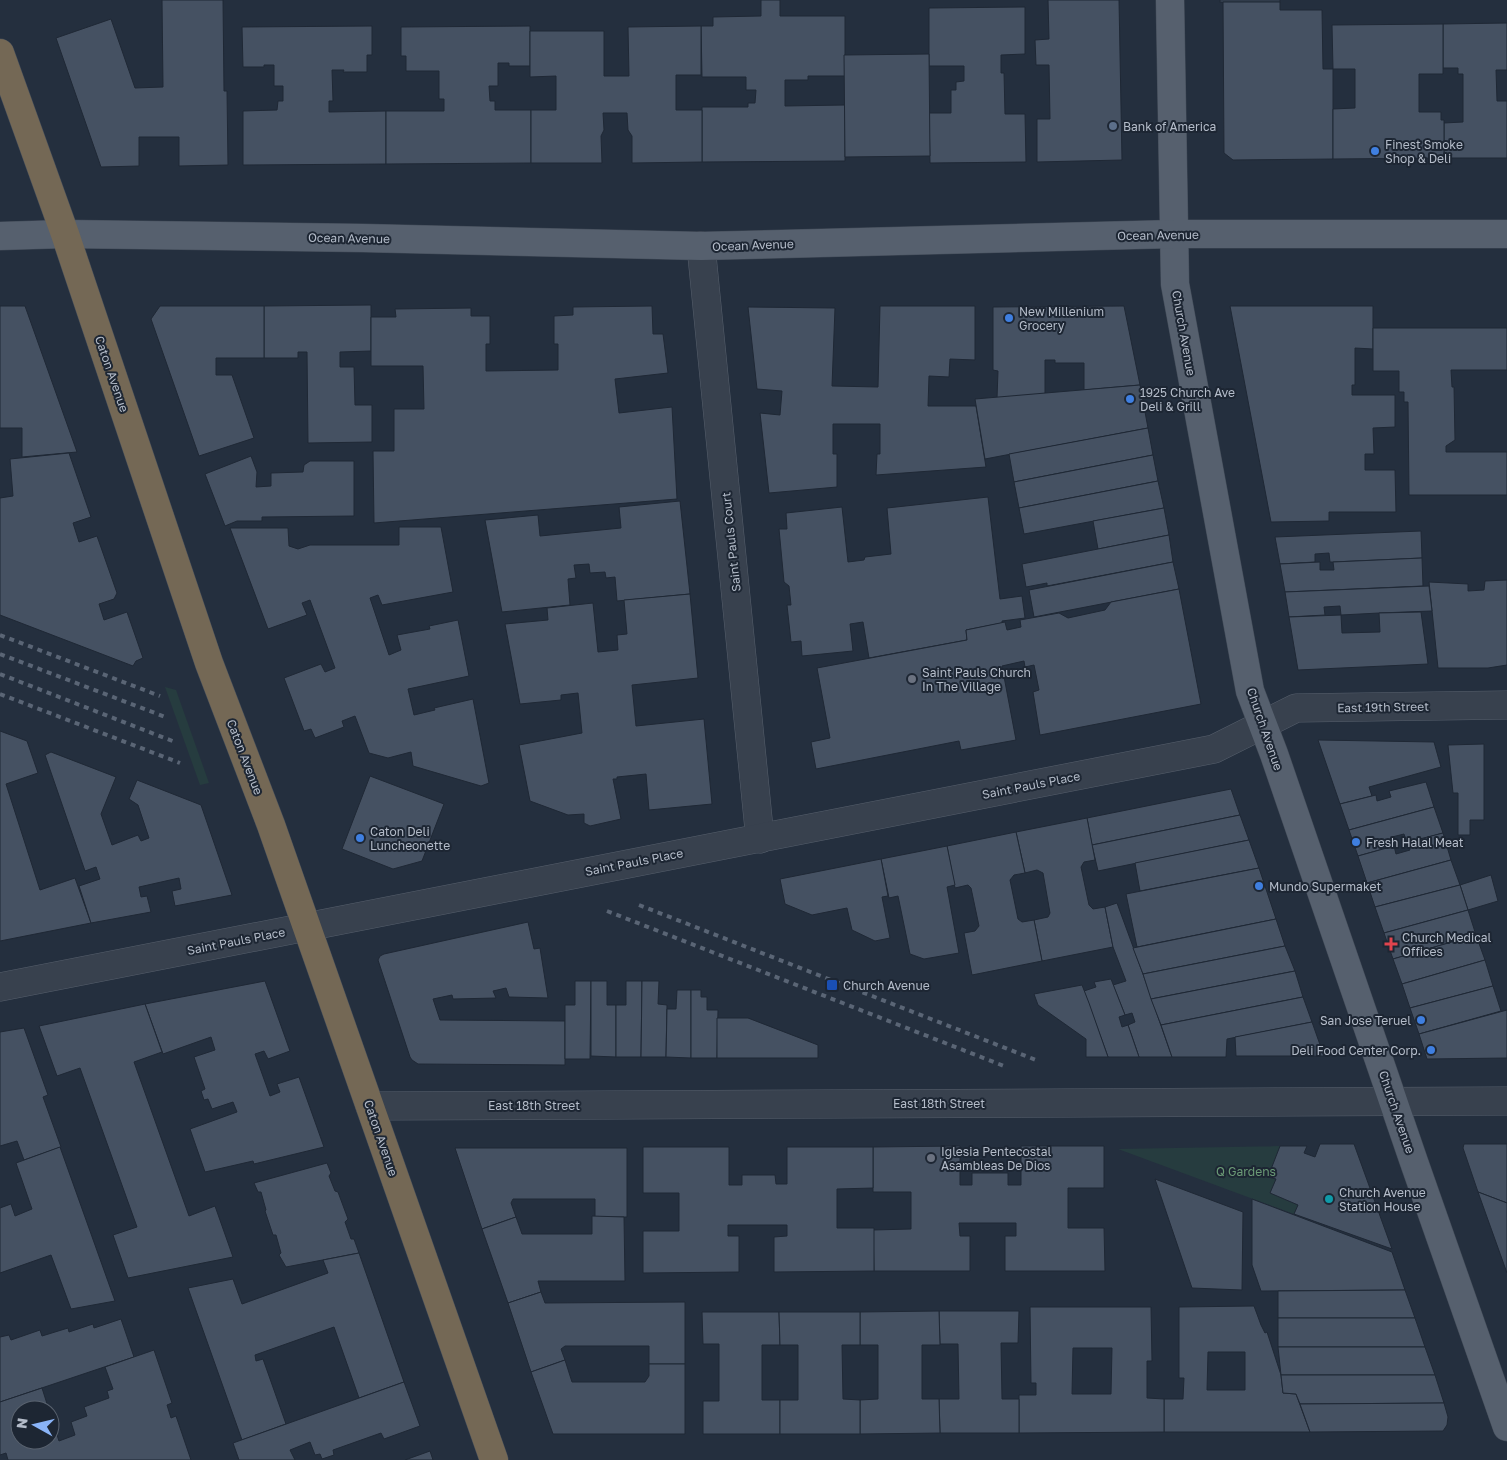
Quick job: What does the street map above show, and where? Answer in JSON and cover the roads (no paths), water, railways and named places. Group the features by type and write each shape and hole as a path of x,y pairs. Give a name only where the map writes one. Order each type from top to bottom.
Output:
{"highway":[{"name":"Caton Avenue","path":"0,52 65,234 209,663 271,825 494,1460"}],"main road":[{"name":"Church Avenue","path":"1170,0 1175,284 1250,691 1507,1427"},
{"name":"Ocean Avenue","path":"0,236 65,234 363,238 701,246 1174,234 1507,234"}],"street":[{"name":"Saint Pauls Court","path":"701,246 760,838"},
{"name":"East 19th Street","path":"1263,725 1296,708 1507,705"},
{"name":"Saint Pauls Place","path":"0,987 1214,749 1263,725"},
{"name":"East 18th Street","path":"370,1106 1507,1101"}],"railway":[{"path":"0,635 160,696"},
{"path":"0,654 168,718"},
{"path":"0,674 175,742"},
{"path":"0,694 180,763"},
{"path":"639,905 1036,1060"},
{"path":"607,911 1004,1066"}],"place":[{"name":"Bank of America","path":"1113,126"},
{"name":"Finest Smoke Shop & Deli","path":"1375,151"},
{"name":"New Millenium Grocery","path":"1009,318"},
{"name":"1925 Church Ave Deli & Grill","path":"1130,399"},
{"name":"Saint Pauls Church In The Village","path":"912,679"},
{"name":"Caton Deli Luncheonette","path":"360,838"},
{"name":"Fresh Halal Meat","path":"1356,842"},
{"name":"Mundo Supermaket","path":"1259,886"},
{"name":"Church Medical Offices","path":"1391,944"},
{"name":"Church Avenue","path":"832,985"},
{"name":"San Jose Teruel","path":"1421,1020"},
{"name":"Deli Food Center Corp.","path":"1431,1050"},
{"name":"Iglesia Pentecostal Asambleas De Dios","path":"931,1158"},
{"name":"Church Avenue Station House","path":"1329,1199"}],"park label":[{"name":"Q Gardens","path":"1246,1171"}]}
